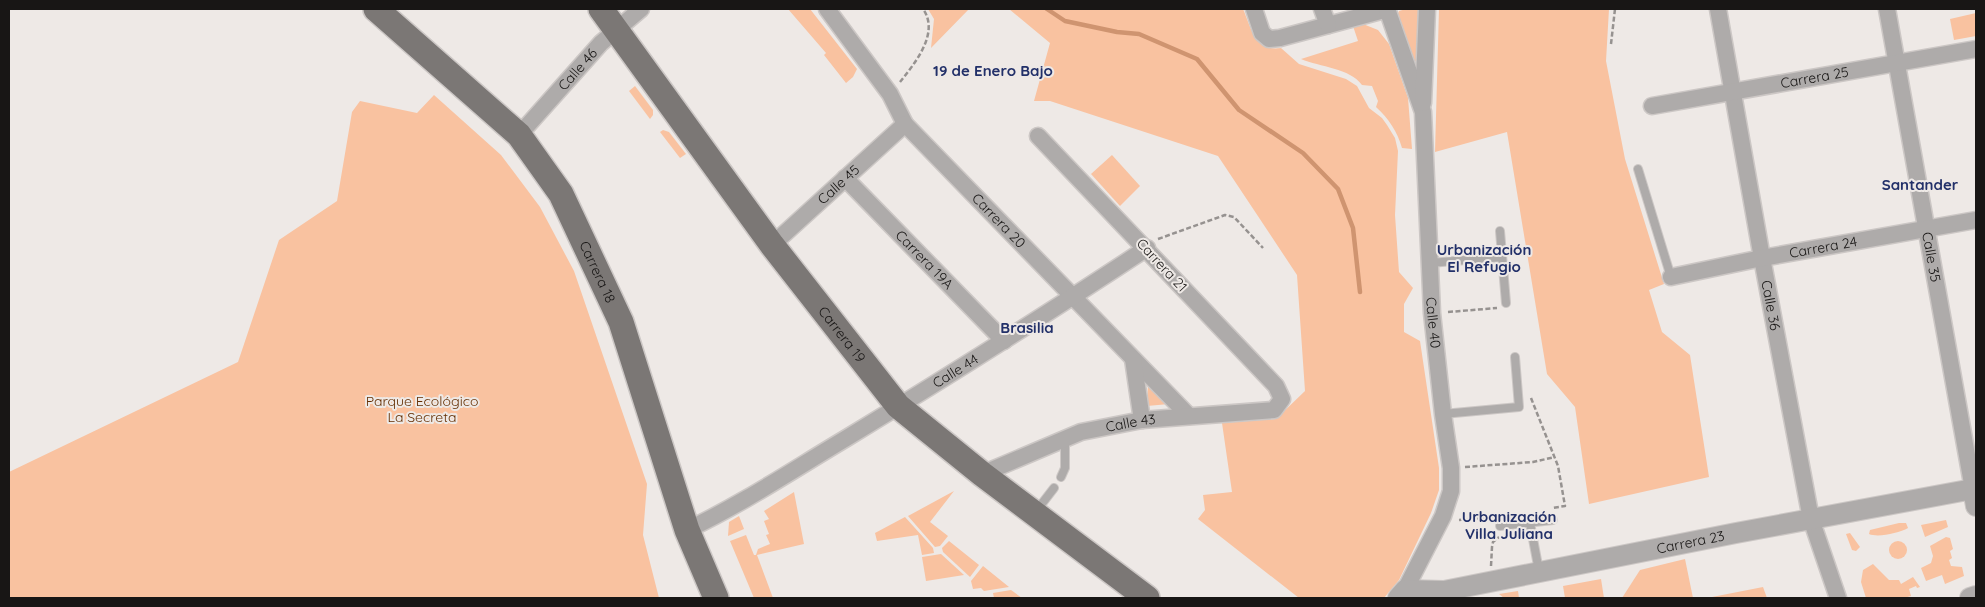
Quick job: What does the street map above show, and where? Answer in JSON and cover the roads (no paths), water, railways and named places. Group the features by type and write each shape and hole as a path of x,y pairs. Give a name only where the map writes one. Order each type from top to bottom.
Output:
{"main road":[{"name":"Carrera 18","path":"376,9 519,135 562,194 621,322 687,530 716,598"},
{"name":"Carrera 19","path":"601,9 772,246 898,406 982,474 1148,598"}],"street":[{"name":"Calle 46","path":"519,135 616,28 641,9"},
{"name":"Carrera 20","path":"827,9 890,94 905,124 1189,416"},
{"path":"1254,9 1262,32 1268,39 1280,38 1387,9"},
{"path":"1322,9 1328,25"},
{"name":"Calle 40","path":"1387,9 1423,112 1432,313 1451,468 1451,491 1443,516 1407,595"},
{"path":"1423,112 1427,9"},
{"name":"Calle 36","path":"1718,9 1762,258 1812,519 1838,598"},
{"name":"Calle 35","path":"1888,9 1975,494"},
{"name":"Carrera 25","path":"1652,106 1976,49"},
{"name":"Calle 45","path":"772,246 905,124"},
{"name":"Carrera 21","path":"1038,136 1147,248 1276,386 1282,399"},
{"name":"Carrera 19A","path":"845,178 1004,341"},
{"name":"Carrera 24","path":"1671,278 1762,258 1976,220"},
{"name":"Calle 44","path":"687,530 724,511 898,406 1004,341 1147,248"},
{"path":"1134,359 1142,420"},
{"name":"Calle 43","path":"982,474 1081,432 1142,420 1274,410 1282,399"},
{"name":"Carrera 23","path":"1407,595 1444,591 1812,519 1975,494"},
{"path":"1970,598 1976,596"}],"lane":[{"path":"1638,169 1671,278"},
{"path":"1500,231 1506,303"},
{"path":"1430,262 1502,257"},
{"path":"1443,414 1519,407 1515,358"},
{"path":"1061,477 1065,468 1065,439"},
{"path":"1034,513 1054,488"},
{"path":"1500,529 1553,520"},
{"path":"1530,523 1539,573"}],"waterway":[{"path":"1047,9 1065,21 1117,32 1139,34 1197,59 1239,110 1303,153 1338,189 1353,228 1360,292"}],"district":[{"name":"19 de Enero Bajo","path":"993,70"},
{"name":"Santander","path":"1920,184"},
{"name":"Urbanización El Refugio","path":"1484,258"},
{"name":"Brasilia","path":"1027,327"},
{"name":"Urbanización Villa Juliana","path":"1509,524"}],"park label":[{"name":"Parque Ecológico La Secreta","path":"422,410"}]}
